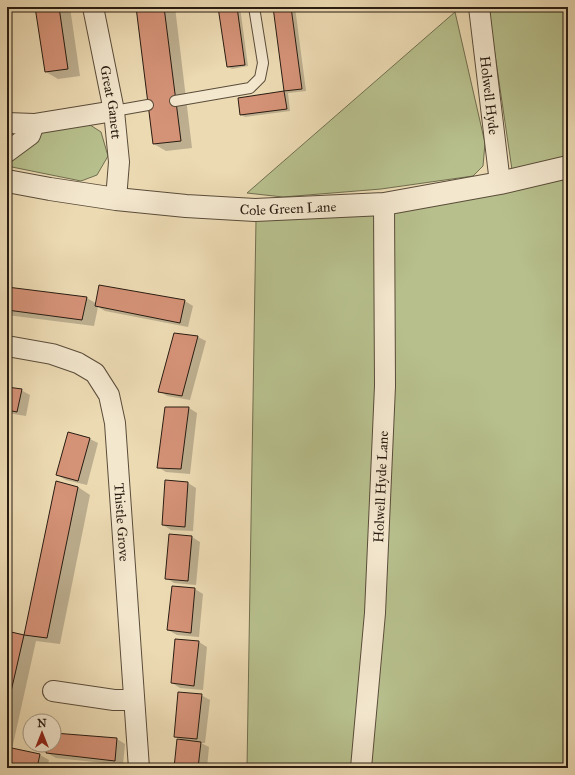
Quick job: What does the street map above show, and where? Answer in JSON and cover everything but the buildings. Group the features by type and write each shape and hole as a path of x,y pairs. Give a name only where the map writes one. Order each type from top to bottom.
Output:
{"street":[{"name":"Great Ganett","path":"93,7 114,111 119,162 116,199"},
{"name":"Holwell Hyde","path":"479,7 500,183"},
{"path":"7,123 34,124 114,111"},
{"path":"7,152 30,135 34,124"},
{"name":"Cole Green Lane","path":"7,181 116,199 186,206 255,210 384,204 500,183 568,166"},
{"name":"Holwell Hyde Lane","path":"361,768 375,614 385,386 384,204"},
{"name":"Thistle Grove","path":"7,346 52,354 78,363 95,373 109,395 115,423 139,768"},
{"path":"53,691 114,700 134,700"}],"lane":[{"path":"176,101 250,88 260,78 263,63 254,7"},
{"path":"114,111 148,105"}],"green space":[{"path":"488,7 568,7 568,768 247,768 256,219 515,190"},
{"path":"455,12 485,143 483,166 473,176 381,189 283,197 247,193"},
{"path":"84,121 101,132 108,156 97,175 81,181 7,166 7,129"}]}
